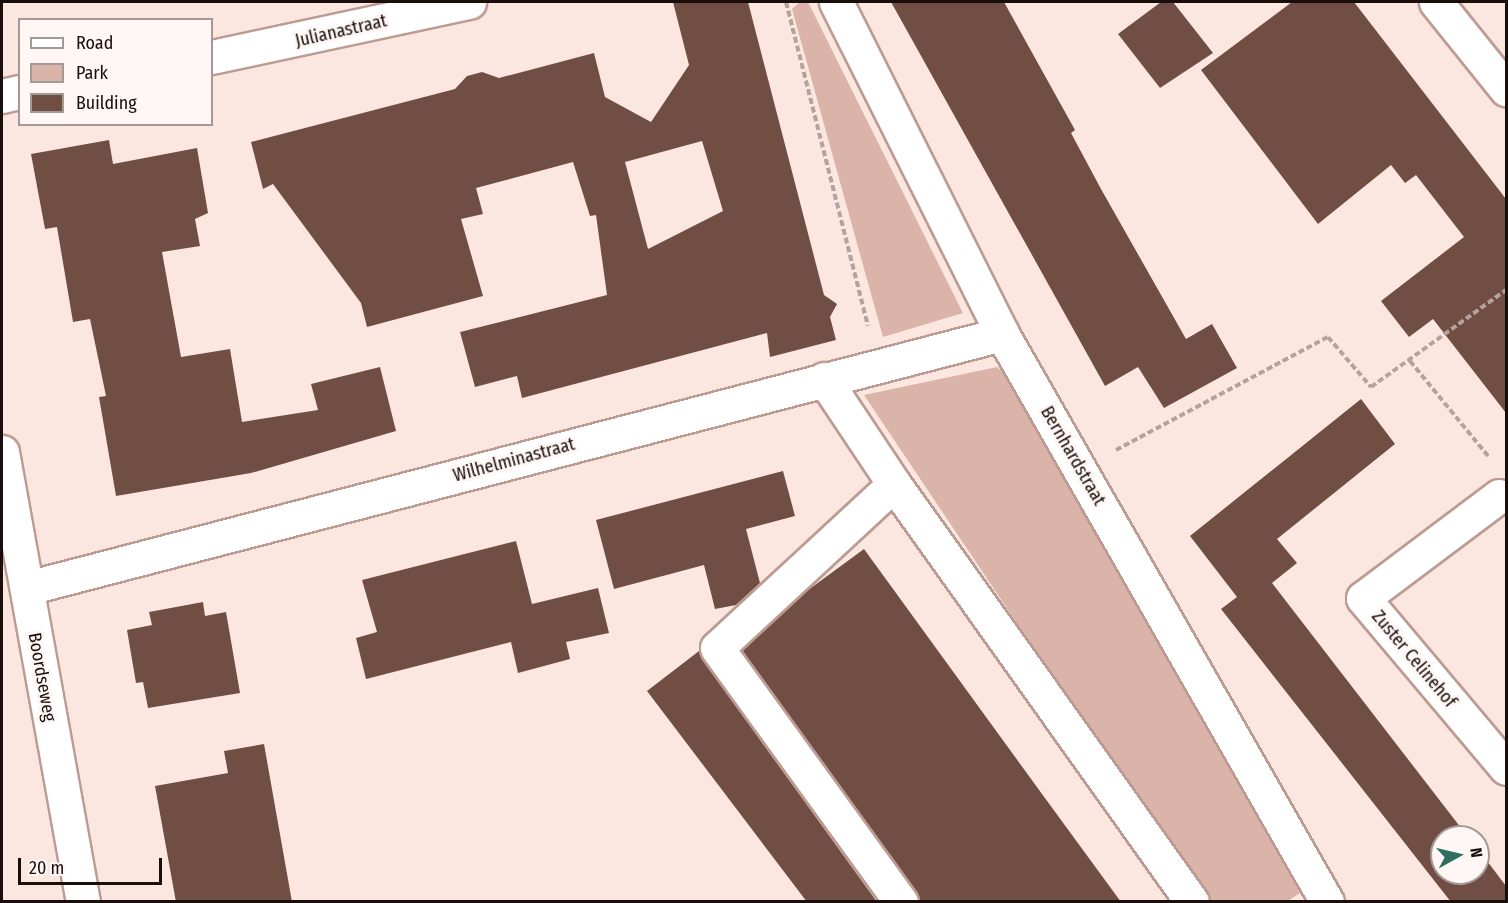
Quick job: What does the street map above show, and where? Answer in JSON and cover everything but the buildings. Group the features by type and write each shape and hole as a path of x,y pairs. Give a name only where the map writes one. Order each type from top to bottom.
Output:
{"street":[{"name":"Julianastraat","path":"213,57 469,2"},
{"name":"Bernhardstraat","path":"836,2 1002,334 1327,902"},
{"path":"1436,2 1506,89"},
{"path":"2,96 18,92"},
{"name":"Wilhelminastraat","path":"27,588 878,364 1002,334"},
{"path":"824,379 894,484 1192,902"},
{"name":"Boordseweg","path":"2,452 6,508 27,588 83,902"},
{"path":"894,484 717,648 901,902"},
{"name":"Zuster Celinehof","path":"1499,496 1363,598 1506,768"}],"path":[{"path":"786,2 878,364"},
{"path":"1080,469 1328,337 1371,387 1410,362 1506,290"},
{"path":"1410,362 1492,462"}],"green space":[{"path":"800,2 808,2 963,313 883,337 792,9"},
{"path":"997,367 1009,378 1300,893 1288,901 1203,901 864,395"}]}
